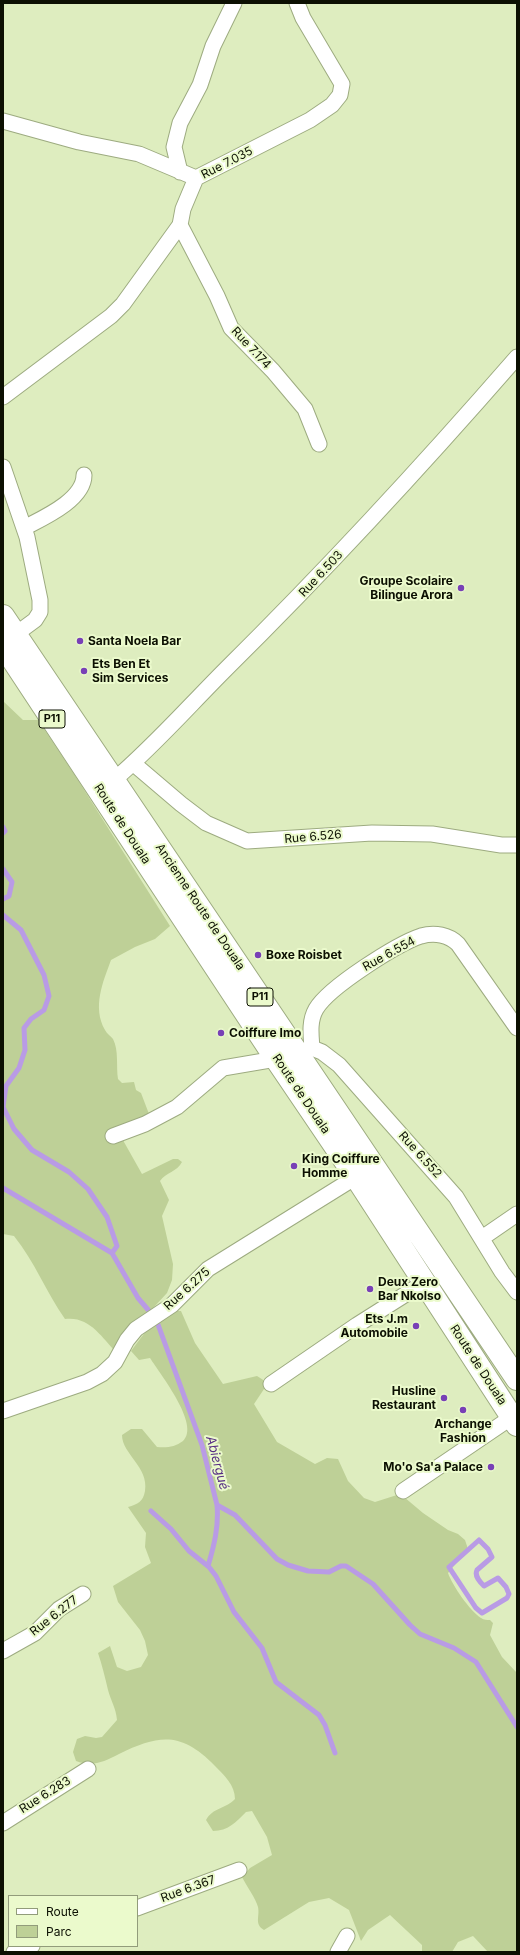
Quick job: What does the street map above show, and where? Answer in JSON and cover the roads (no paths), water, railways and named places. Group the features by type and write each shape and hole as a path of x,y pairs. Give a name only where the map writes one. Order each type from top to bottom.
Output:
{"main road":[{"name":"Ancienne Route de Douala","path":"3,616 9,640 114,780 304,1050 517,1379"},
{"name":"Route de Douala","path":"9,640 276,1059 356,1177 514,1421"}],"street":[{"path":"162,164 174,147 180,123 200,85 213,46 234,3"},
{"name":"Rue 7.035","path":"3,397 111,316 123,304 180,225 184,209 196,178 310,120 332,105 340,95 342,84 297,3"},
{"path":"3,121 79,142 139,154 196,178"},
{"path":"174,147 180,172"},
{"name":"Rue 7.174","path":"180,225 217,296 231,328 273,371 305,409 319,444"},
{"name":"Rue 6.503","path":"114,780 134,764 286,610 372,520 517,358"},
{"path":"3,467 24,528 33,562 40,600 40,612 35,620 9,640"},
{"path":"24,528 58,511 76,493 84,480 84,475"},
{"name":"Rue 6.526","path":"134,764 180,804 206,823 247,841 372,833 432,834 500,845 517,846"},
{"name":"Rue 6.554","path":"304,1050 312,1019 321,1004 355,973 390,952 422,936 451,937 458,944 517,1028"},
{"path":"113,1136 145,1124 177,1107 223,1068 276,1059 304,1050"},
{"name":"Rue 6.552","path":"304,1050 322,1052 339,1065 434,1170 456,1197 517,1292"},
{"name":"Rue 6.275","path":"3,1411 88,1382 102,1374 115,1362 127,1340 145,1321 172,1305 208,1269 356,1177"},
{"path":"482,1238 517,1214"},
{"path":"271,1384 357,1325 425,1282"},
{"path":"403,1491 514,1421"},
{"name":"Rue 6.277","path":"3,1651 35,1633 59,1609 83,1594"},
{"name":"Rue 6.283","path":"3,1822 88,1768"},
{"name":"Rue 6.367","path":"138,1908 239,1870"},
{"path":"338,1952 347,1936"},
{"path":"14,1952 29,1947"}],"waterway":[{"path":"3,827 5,831 3,833"},
{"path":"3,869 12,882 9,896 3,899"},
{"path":"3,915 21,930 44,975 49,996 44,1010 31,1019 24,1028 25,1050 19,1068 6,1086 3,1107 14,1129 32,1150 69,1172 88,1189 107,1217 117,1246 112,1253"},
{"name":"Abiergué","path":"3,1188 112,1253 138,1298 156,1319 202,1445 217,1505 235,1515 277,1559 288,1565 308,1571 329,1572 341,1566 346,1566 373,1584 420,1634 454,1648 476,1662 517,1727"},
{"path":"208,1566 216,1536 217,1505"},
{"path":"151,1511 171,1529 189,1551 209,1567 216,1576 234,1612 262,1648 276,1682 319,1715 325,1725 335,1753"},
{"path":"479,1540 488,1549 492,1557 477,1570 476,1574 478,1579 484,1586 498,1578 506,1587 509,1594 507,1598 482,1613 476,1608 449,1567 479,1540"}],"place":[{"name":"Groupe Scolaire Bilingue Arora","path":"461,588"},
{"name":"Santa Noela Bar","path":"80,641"},
{"name":"Ets Ben Et Sim Services","path":"84,671"},
{"name":"Boxe Roisbet","path":"258,955"},
{"name":"Coiffure Imo","path":"221,1033"},
{"name":"King Coiffure Homme","path":"294,1166"},
{"name":"Deux Zero Bar Nkolso","path":"370,1289"},
{"name":"Ets J.m Automobile","path":"416,1326"},
{"name":"Husline Restaurant","path":"444,1398"},
{"name":"Archange Fashion","path":"463,1410"},
{"name":"Mo'o Sa'a Palace","path":"491,1467"}]}
